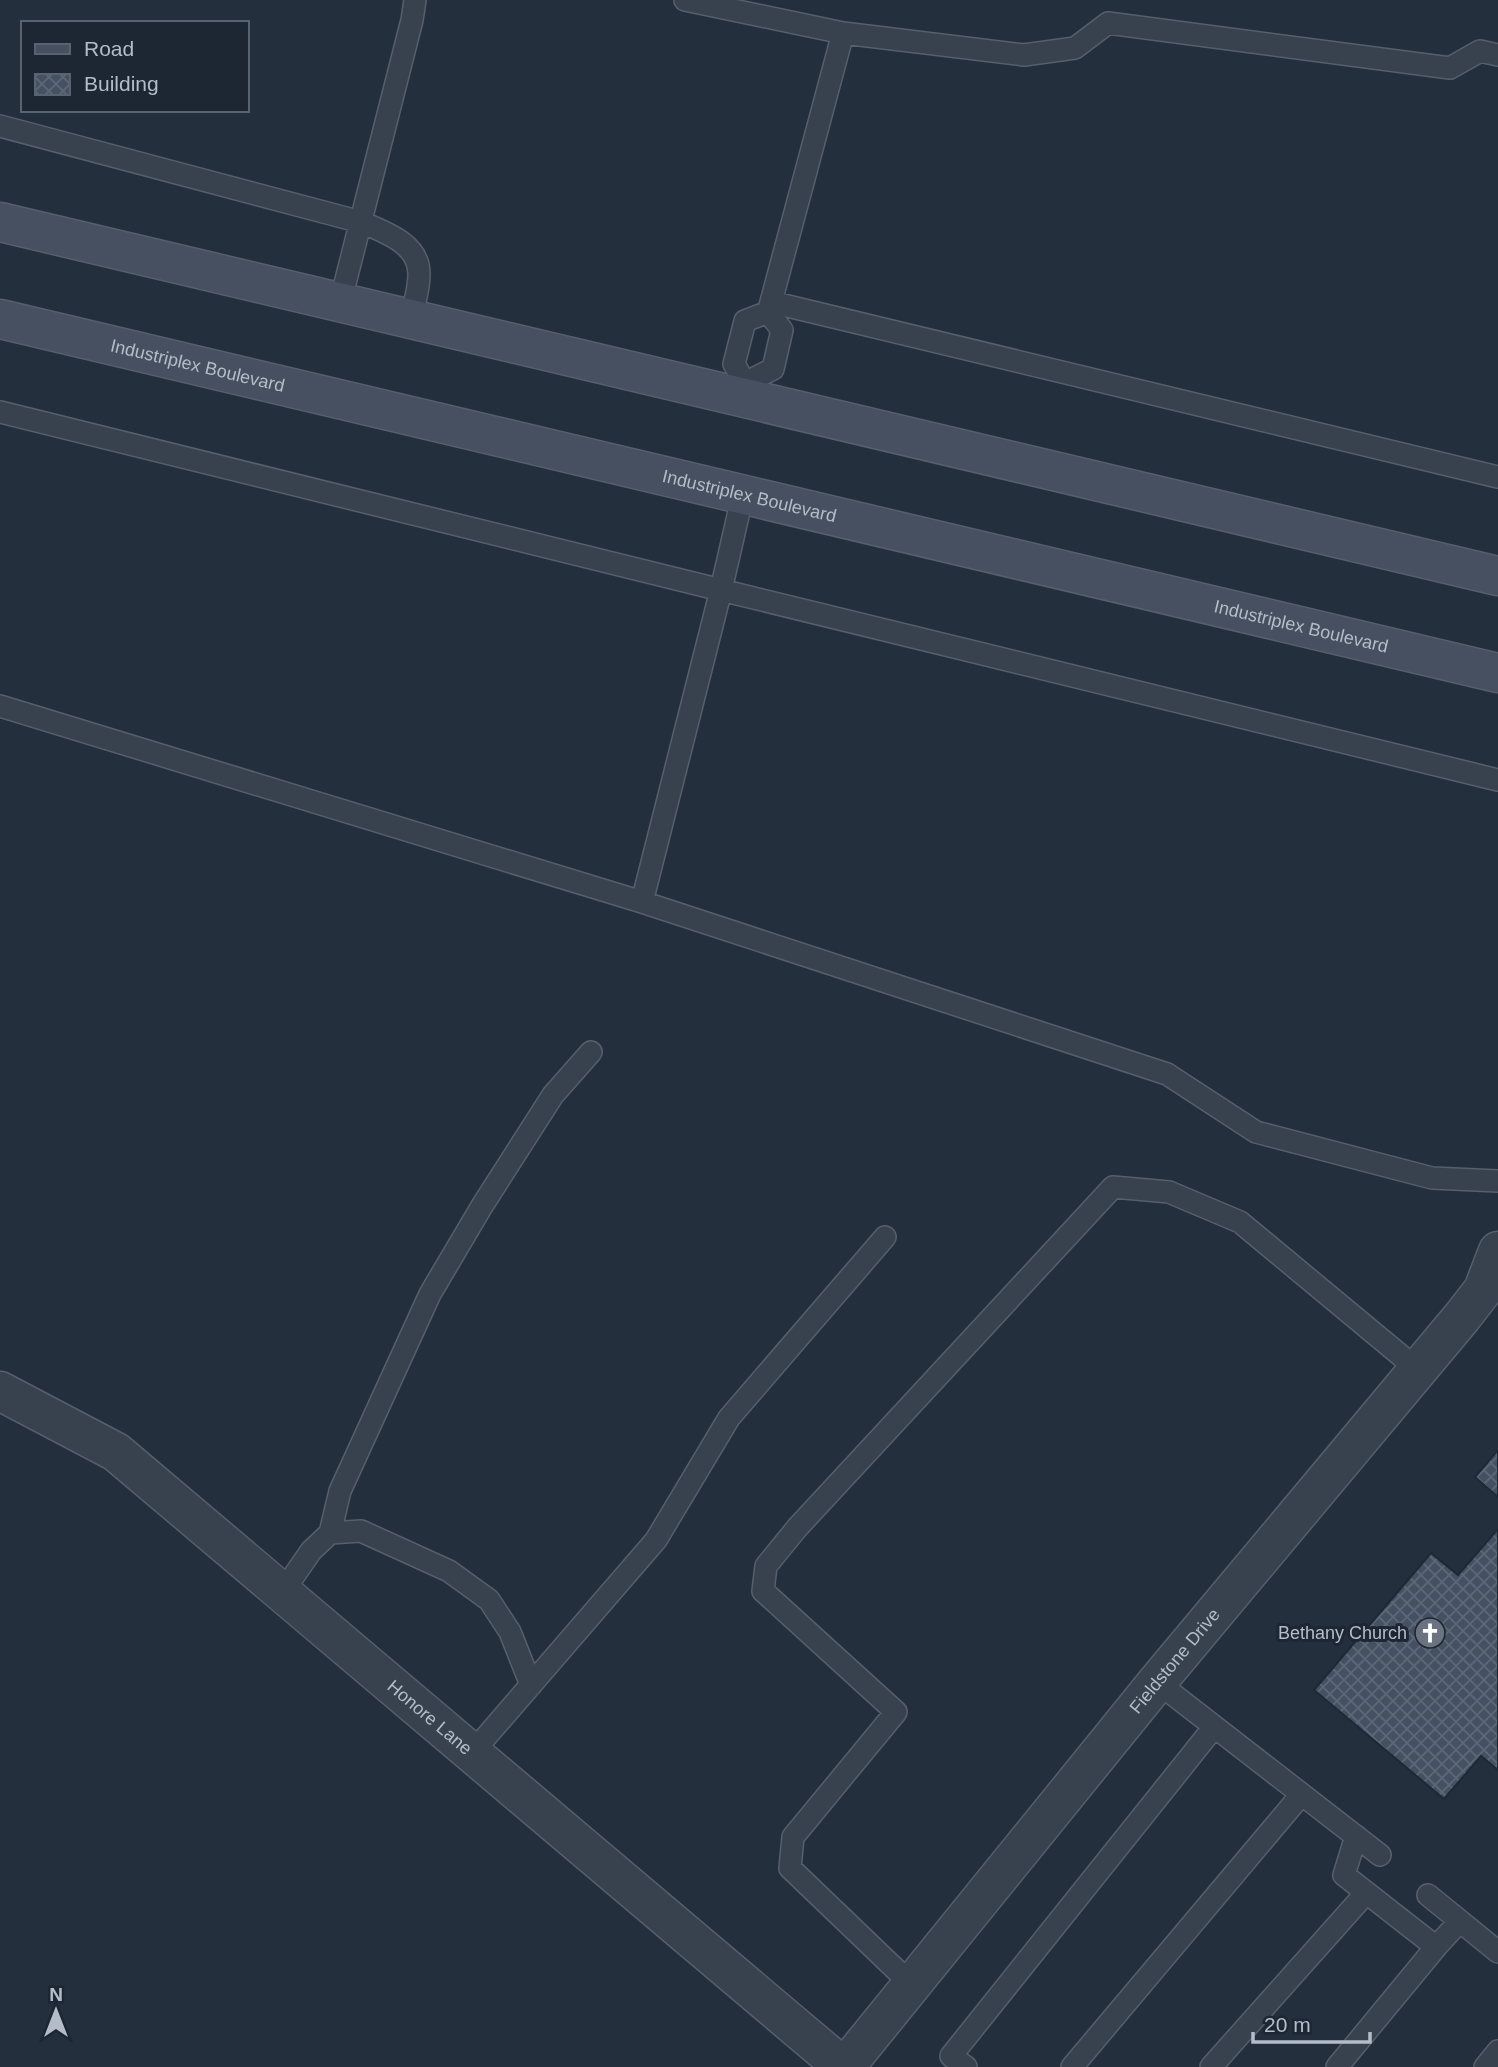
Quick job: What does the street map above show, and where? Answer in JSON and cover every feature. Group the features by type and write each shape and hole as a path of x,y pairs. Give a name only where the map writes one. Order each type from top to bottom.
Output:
{"street":[{"path":"0,222 411,320 743,390 1498,576"},
{"name":"Industriplex Boulevard","path":"0,318 1498,673"},
{"name":"Fieldstone Drive","path":"844,2067 1157,1682 1483,1290 1497,1257"},
{"name":"Honore Lane","path":"0,1391 116,1452 844,2067"}],"lane":[{"path":"340,303 415,0"},
{"path":"685,0 843,33 1024,55 1075,48 1108,23 1450,68 1480,51 1498,55"},
{"path":"843,33 770,307 782,330 773,369 743,390 734,364 745,321 770,307 1498,477"},
{"path":"0,126 361,222 395,237 417,258 419,275 411,320"},
{"path":"0,412 1498,780"},
{"path":"642,902 743,494"},
{"path":"0,706 642,902 1167,1074 1256,1132 1432,1178 1498,1181"},
{"path":"282,1593 311,1551 330,1533 340,1491 430,1294 553,1095 591,1052"},
{"path":"912,1984 789,1868 793,1837 896,1712 763,1591 766,1566 797,1528 1114,1187 1168,1192 1240,1222 1417,1369"},
{"path":"472,1753 656,1540 729,1418 885,1237"},
{"path":"330,1533 360,1531 449,1571 489,1600 510,1632 531,1685"},
{"path":"1157,1682 1380,1855"},
{"path":"966,2067 951,2056 1214,1727"},
{"path":"1072,2067 1301,1796"},
{"path":"1356,1836 1344,1875 1436,1947"},
{"path":"1211,2067 1366,1893"},
{"path":"1428,1895 1498,1952"},
{"path":"1337,2067 1459,1922"},
{"path":"1485,2067 1498,2052"}],"building":[{"path":"1498,1450 1498,1497 1475,1477"},
{"name":"Bethany Church","path":"1498,1529 1498,1770 1481,1756 1444,1799 1314,1690 1431,1553 1458,1575"}],"place":[{"name":"Bethany Church","path":"1430,1633"}]}
